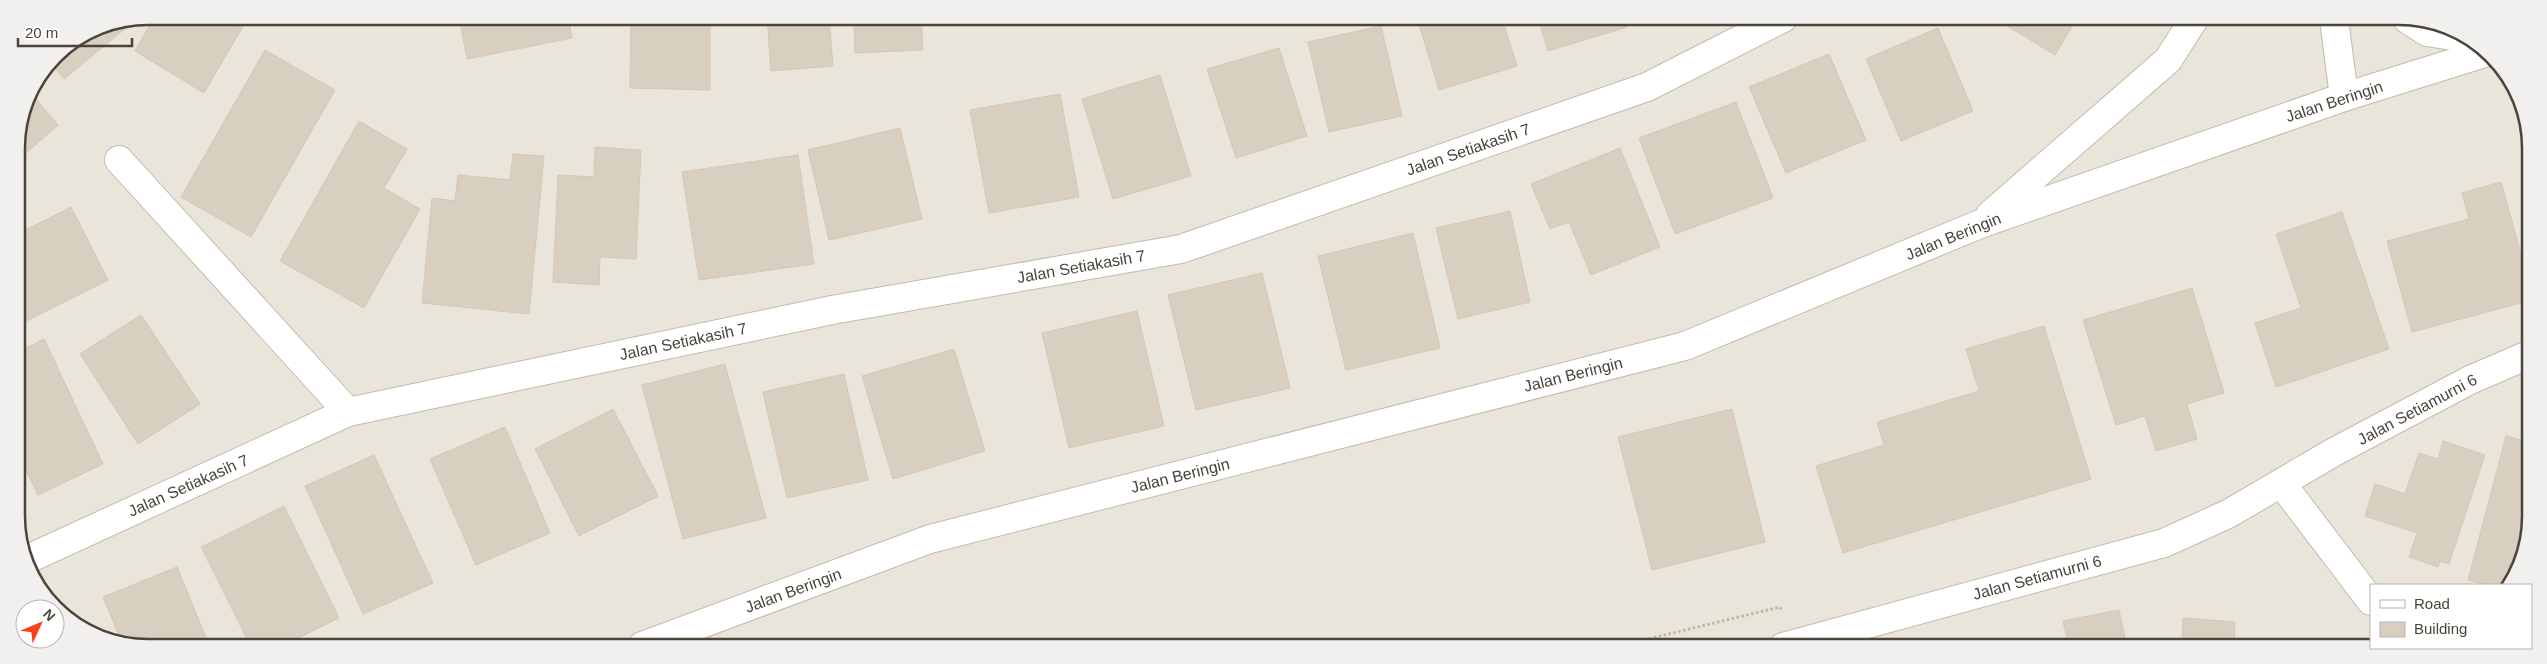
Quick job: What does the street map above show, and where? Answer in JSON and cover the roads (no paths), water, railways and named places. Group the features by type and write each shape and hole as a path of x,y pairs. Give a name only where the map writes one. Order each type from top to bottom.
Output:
{"street":[{"name":"Jalan Setiakasih 7","path":"32,557 348,412 832,310 1181,249 1647,87 1769,25"},
{"path":"1980,224 2168,60 2190,25"},
{"path":"2335,25 2344,97"},
{"path":"2418,26 2427,32 2447,35"},
{"name":"Jalan Beringin","path":"661,639 930,539 1685,346 1980,224 2344,97 2479,55"},
{"path":"119,160 348,412"},
{"name":"Jalan Setiamurni 6","path":"1813,639 2164,543 2228,514 2334,452 2470,380 2522,358"},
{"path":"2282,484 2370,600"}]}
